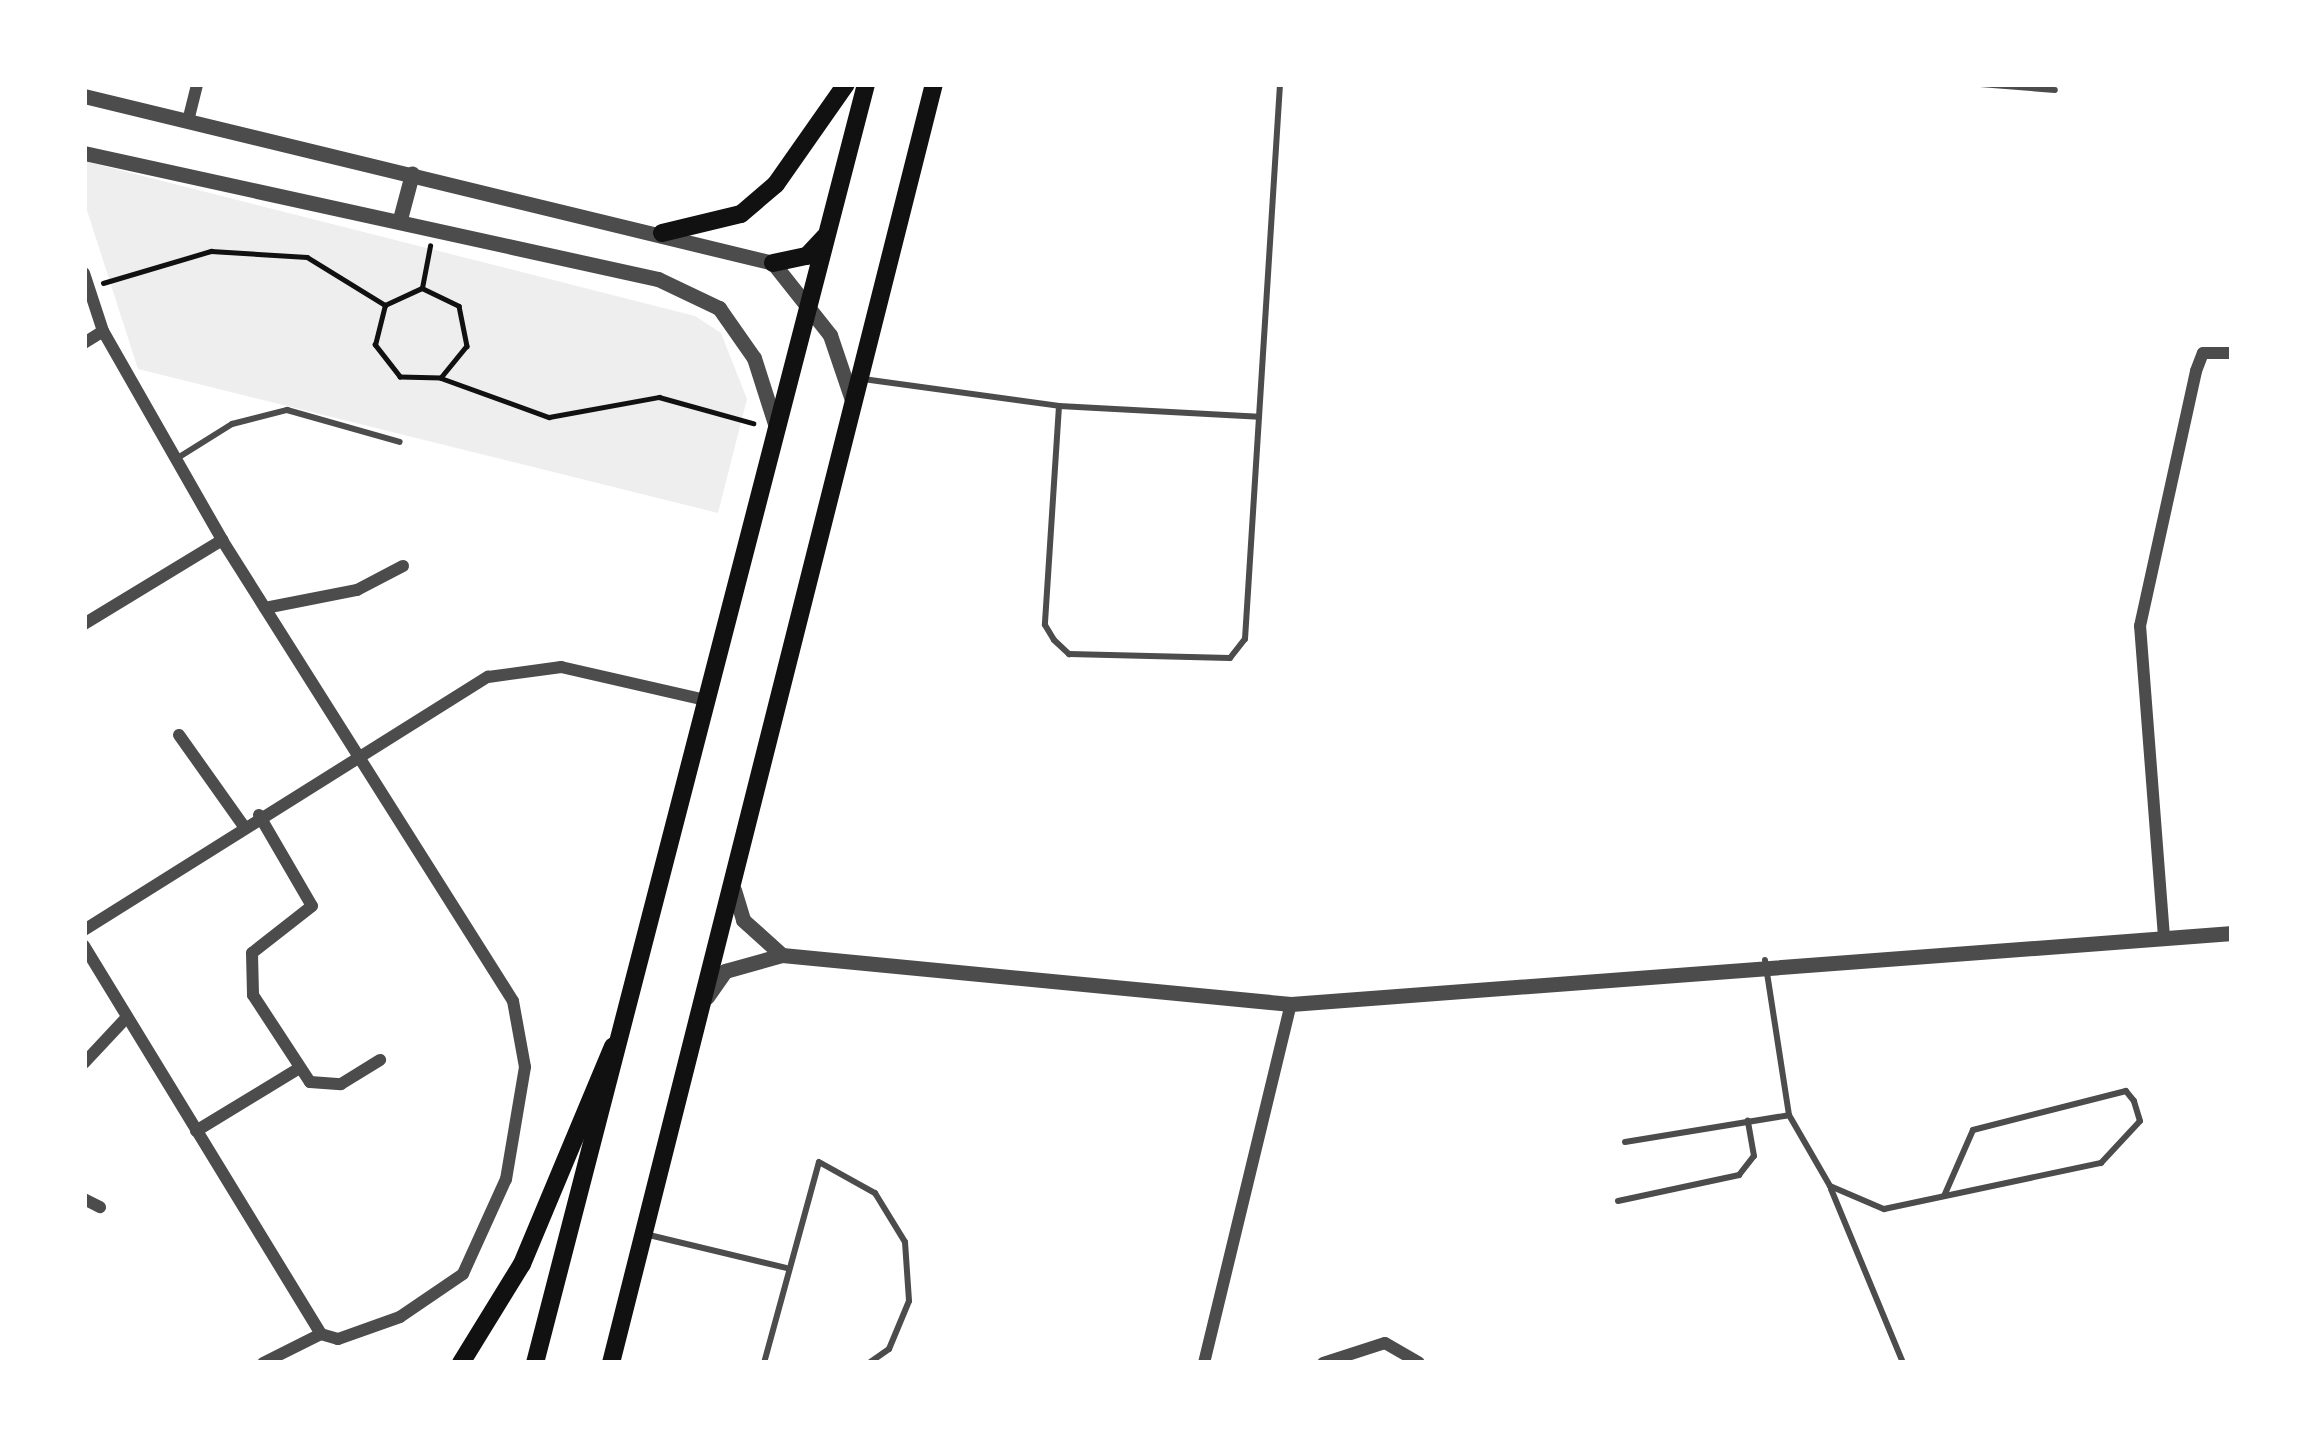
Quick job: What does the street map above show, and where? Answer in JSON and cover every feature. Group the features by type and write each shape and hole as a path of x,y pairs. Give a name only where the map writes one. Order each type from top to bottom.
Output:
{"main road":[{"path":"662,233 741,214 776,184 846,84"},
{"path":"535,1363 638,987 866,84"},
{"path":"611,1363 648,1234 934,84"},
{"path":"773,263 807,256 828,234"},
{"path":"460,1363 522,1264 638,987"}],"street":[{"path":"188,121 197,84"},
{"path":"84,96 773,263 810,307 854,406"},
{"path":"84,153 434,226 658,279 719,308 754,358 777,430"},
{"path":"400,219 412,174"},
{"path":"84,946 321,1334 338,1339 400,1317 443,1294 481,1252 525,1067 513,1001 222,540 103,331 85,283"},
{"path":"84,343 103,331"},
{"path":"2164,937 2140,626 2196,371 2204,353 2232,352"},
{"path":"84,624 222,540"},
{"path":"265,608 357,590 403,566"},
{"path":"84,931 357,755 521,666 709,701"},
{"path":"179,735 243,825"},
{"path":"260,815 312,906 247,966 298,1069 325,1086 380,1060"},
{"path":"734,890 743,920 782,955"},
{"path":"707,997 725,971 782,955 1291,1004 1766,960 2232,933"},
{"path":"1204,1363 1291,1004"},
{"path":"84,1063 127,1017"},
{"path":"196,1131 298,1069"},
{"path":"84,1199 100,1207"},
{"path":"263,1363 321,1334"},
{"path":"1323,1363 1385,1343 1419,1363"}],"lane":[{"path":"1060,406 1045,625 1069,654 1211,666 1245,639 1280,84"},
{"path":"1980,84 2055,90"},
{"path":"861,378 1060,406 1259,417"},
{"path":"176,459 232,424 287,410 400,442"},
{"path":"1766,960 1789,1115 1830,1186 1903,1363"},
{"path":"1830,1186 1884,1209 2101,1162 2140,1121 2134,1101 2126,1090 1973,1130 1944,1196"},
{"path":"1624,1142 1789,1115"},
{"path":"1618,1201 1739,1175 1754,1156 1748,1121"},
{"path":"764,1363 818,1162 875,1193 905,1241 909,1301 889,1349 869,1363"},
{"path":"648,1234 786,1268"}],"path":[{"path":"422,288 434,226"},
{"path":"85,283 211,251 307,257 385,305"},
{"path":"385,305 422,288"},
{"path":"422,288 459,306 467,346 441,378"},
{"path":"385,305 375,345 400,377 441,378 549,417 659,397 777,430"},
{"path":"2076,1363 2121,1363"}],"shaded area":[{"path":"84,161 695,316 721,333 747,399 718,513 138,369 84,201"}]}
